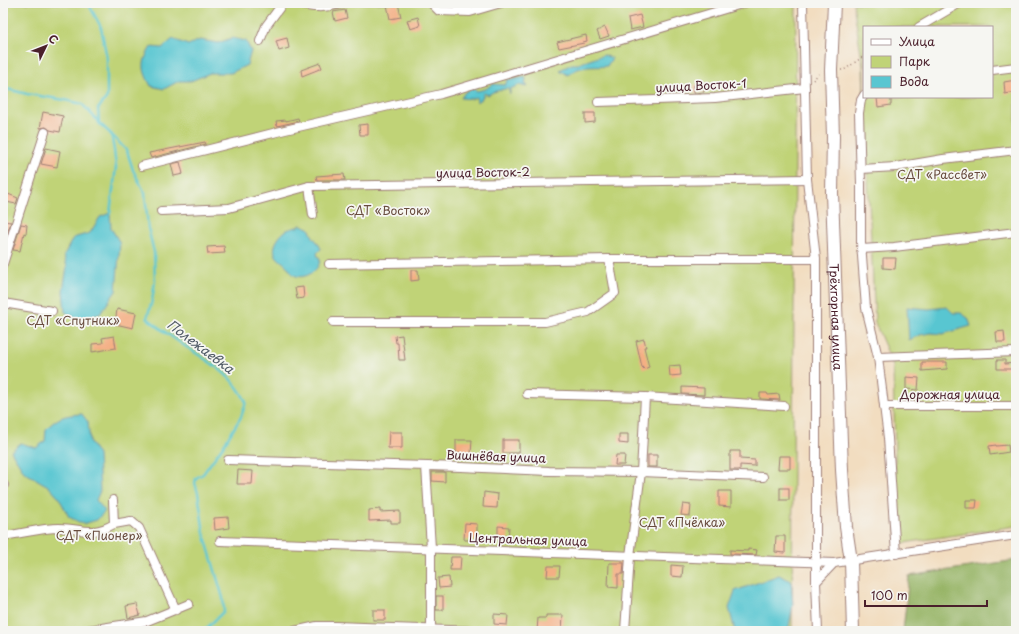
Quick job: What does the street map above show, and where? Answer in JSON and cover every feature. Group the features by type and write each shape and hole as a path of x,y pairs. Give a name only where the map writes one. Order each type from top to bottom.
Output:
{"highway":[{"name":"Трёхгорная улица","path":"834,3 831,70 833,137 832,193 842,470 851,561 853,631"}],"street":[{"path":"260,41 266,26 283,3"},
{"path":"292,3 317,8 344,3"},
{"path":"431,3 439,11 470,12 501,3"},
{"path":"142,166 285,130 441,94 745,3"},
{"path":"803,3 807,180 816,259 816,582 818,631"},
{"path":"920,26 960,3"},
{"path":"993,70 1016,67"},
{"name":"улица Восток-1","path":"598,102 715,98 805,88"},
{"path":"863,97 859,114 861,249 866,308 878,357 888,438 896,554"},
{"path":"3,264 45,132"},
{"path":"861,169 896,167 943,159 1016,150"},
{"name":"улица Восток-2","path":"161,211 229,208 309,186 807,180"},
{"path":"309,186 313,215"},
{"path":"861,249 894,247 1016,232"},
{"path":"329,264 609,259 816,259"},
{"path":"333,322 545,322 588,312 615,293 609,259"},
{"path":"3,303 52,311"},
{"path":"878,357 1016,352"},
{"path":"527,394 645,396 784,406"},
{"path":"625,631 630,556 641,472 645,396"},
{"name":"Дорожная улица","path":"884,406 1016,406"},
{"name":"Вишнёвая улица","path":"228,460 763,477"},
{"path":"426,466 431,548 431,629"},
{"path":"113,500 114,524"},
{"path":"3,536 58,528 89,532 100,531 114,524 131,521 139,528 176,610"},
{"name":"Центральная улица","path":"220,541 834,563 1016,535"},
{"path":"816,582 834,563"},
{"path":"82,631 147,621 189,604"},
{"path":"294,631 312,627 331,626 477,631"}],"green space":[{"path":"3,3 796,3 792,631 3,631"},
{"name":"СДТ «Рассвет»","path":"853,3 1016,3 1016,526 897,544 893,365 875,323 864,98 993,98 993,26 863,26 863,66"},
{"path":"1016,560 1016,631 903,631 909,576"}],"water":[{"path":"232,38 246,41 251,51 247,65 231,73 210,73 191,81 179,81 164,89 151,86 144,71 144,62 151,47 162,48 173,39 188,45 200,40 218,43"},
{"path":"604,55 612,58 607,66 577,69 568,75 560,70 572,64 578,64"},
{"path":"525,77 525,84 528,86 519,85 510,89 510,94 508,88 488,95 484,93 482,98 477,102 476,97 471,99 461,98 465,92 473,88 477,91 486,89 492,84 505,85 508,79 511,80"},
{"path":"110,213 111,228 120,243 116,291 100,314 79,320 65,312 63,291 67,267 64,255 73,238 90,233 100,217"},
{"path":"301,225 309,228 321,249 317,253 318,257 320,258 318,267 311,273 302,277 294,275 277,257 274,250 278,238 284,232"},
{"path":"907,307 929,309 947,307 953,313 961,313 968,318 971,326 943,334 931,333 920,335 909,340"},
{"path":"82,414 88,422 90,442 98,455 100,491 96,500 105,511 97,520 83,524 69,517 59,498 48,486 24,472 11,451 21,443 36,448 45,441 46,429 58,419 70,415"},
{"path":"779,575 791,581 793,605 788,631 735,631 729,608 735,591"}],"building":[{"path":"398,3 401,17 390,19 387,5"},
{"path":"345,10 347,18 335,21 333,12"},
{"path":"640,15 643,27 630,30 628,18"},
{"path":"418,17 420,26 410,29 407,20"},
{"path":"605,27 609,36 600,39 597,31"},
{"path":"586,35 587,41 583,42 584,43 559,48 557,42"},
{"path":"287,38 289,48 279,51 276,41"},
{"path":"320,63 322,68 302,76 301,70"},
{"path":"1016,80 1016,92 1005,94 1004,82"},
{"path":"704,84 704,92 694,93 694,85"},
{"path":"877,98 891,98 891,105 878,107"},
{"path":"43,112 63,116 60,132 50,130 46,127 40,128"},
{"path":"585,113 595,113 595,122 585,123"},
{"path":"298,118 299,121 277,126 276,121 286,121"},
{"path":"368,124 368,135 360,135 359,125"},
{"path":"205,142 206,144 151,158 149,153"},
{"path":"46,148 60,151 57,167 41,164"},
{"path":"180,162 183,174 174,176 171,164"},
{"path":"344,174 345,180 317,180 316,176"},
{"path":"8,194 18,198 16,204 6,202"},
{"path":"3,221 11,222 3,246"},
{"path":"21,224 27,225 26,234 24,233 20,251 13,250"},
{"path":"224,246 225,253 208,254 207,247"},
{"path":"883,258 896,258 895,269 883,268"},
{"path":"411,270 418,270 419,280 411,281"},
{"path":"303,287 304,298 297,299 295,288"},
{"path":"117,309 136,313 133,328 115,324"},
{"path":"1004,331 1005,342 997,342 996,332"},
{"path":"402,335 405,360 399,360 398,343 396,343 395,336"},
{"path":"114,336 116,348 92,352 92,344 103,343 102,338"},
{"path":"644,339 646,347 644,347 649,367 644,369 642,367 636,341"},
{"path":"997,360 1005,360 1005,364 1016,363 1016,369 997,369"},
{"path":"922,362 947,362 947,369 922,371"},
{"path":"680,365 681,375 670,376 669,366"},
{"path":"906,377 919,378 918,390 906,389"},
{"path":"682,387 704,388 704,395 682,394"},
{"path":"760,393 767,393 768,395 779,394 780,400 760,399"},
{"path":"389,432 402,432 402,448 388,448"},
{"path":"619,434 628,434 628,444 619,443"},
{"path":"456,440 472,440 471,454 456,453"},
{"path":"503,440 519,440 519,453 503,453"},
{"path":"1008,445 1009,452 990,455 989,446"},
{"path":"730,451 740,451 740,459 755,460 755,466 740,465 740,470 730,470"},
{"path":"616,455 625,455 624,465 615,465"},
{"path":"648,455 657,455 657,467 648,467"},
{"path":"779,456 790,456 790,469 778,469"},
{"path":"238,470 253,471 252,484 237,484"},
{"path":"432,472 445,472 445,482 432,481"},
{"path":"780,488 789,488 789,500 780,500"},
{"path":"719,491 731,491 731,507 719,506"},
{"path":"484,492 498,494 497,508 483,507"},
{"path":"966,500 977,500 976,508 966,508"},
{"path":"683,504 691,505 690,516 681,515"},
{"path":"380,509 380,512 400,511 400,523 391,523 391,520 369,521 369,510"},
{"path":"228,517 229,528 215,530 214,518"},
{"path":"465,523 477,524 477,540 464,540"},
{"path":"498,526 509,527 508,540 498,540"},
{"path":"776,536 785,536 785,553 775,552"},
{"path":"748,549 757,550 756,555 730,554 730,550 748,551"},
{"path":"451,557 461,557 460,570 450,570"},
{"path":"609,563 624,563 623,574 618,574 618,588 608,587"},
{"path":"671,565 683,566 682,577 671,576"},
{"path":"548,566 560,566 559,577 547,577"},
{"path":"449,577 450,587 439,588 438,578"},
{"path":"436,596 443,596 443,610 436,610"},
{"path":"137,604 140,615 128,618 126,606"},
{"path":"373,610 385,610 385,620 373,620"},
{"path":"494,614 508,615 507,625 494,624"},
{"path":"546,615 563,615 562,631 537,631 538,618 546,618"}],"waterway":[{"name":"Полежаевка","path":"88,3 101,27 107,59 107,97 98,109 99,123 111,134 116,167 110,213"},
{"name":"Полежаевка","path":"3,88 82,104 99,122"},
{"name":"Полежаевка","path":"111,134 127,151 133,170 145,193 148,228 154,252 155,281 152,301 147,318 227,375 241,392 246,402 241,417 223,446 203,474 196,478 195,483 204,533 223,598 224,611 204,631"}],"park label":[{"name":"СДТ «Восток»","path":"388,210"},
{"name":"СДТ «Спутник»","path":"73,320"},
{"name":"СДТ «Пчёлка»","path":"682,522"},
{"name":"СДТ «Пионер»","path":"99,535"}]}
